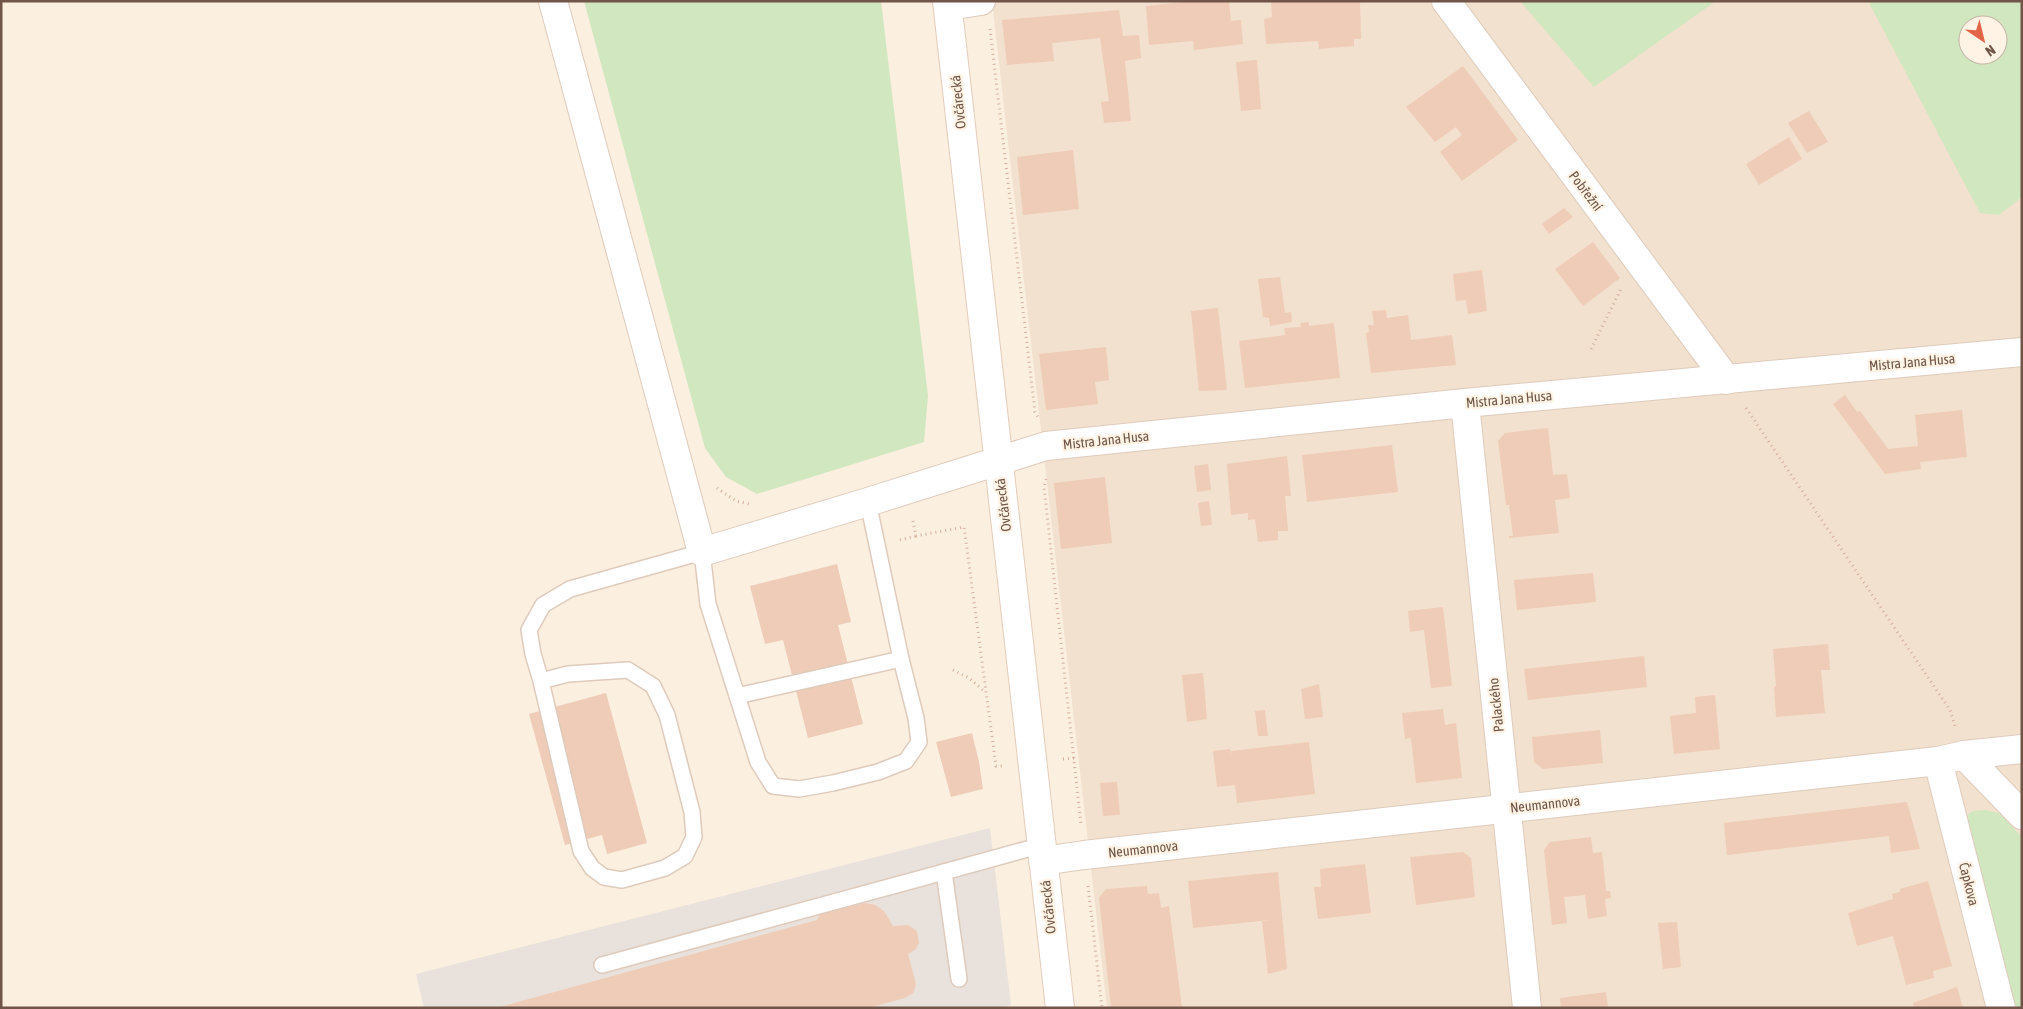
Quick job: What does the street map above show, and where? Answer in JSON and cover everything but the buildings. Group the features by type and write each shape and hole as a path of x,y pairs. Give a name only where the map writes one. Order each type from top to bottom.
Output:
{"street":[{"path":"552,1 702,552"},
{"path":"948,4 981,1"},
{"name":"Pobřežní","path":"1446,1 1727,380"},
{"name":"Ovčárecká","path":"948,4 1060,1008"},
{"name":"Mistra Jana Husa","path":"702,552 1046,446 1465,402 1727,380 2022,352"},
{"name":"Palackého","path":"1465,402 1527,1008"},
{"name":"Neumannova","path":"1042,853 1084,855 1938,761 1964,755 2022,749"},
{"path":"1964,755 2022,815"},
{"name":"Čapkova","path":"1938,761 2001,1008"}],"lane":[{"path":"541,681 568,674 628,670 653,686 667,715 692,812 694,837 685,856 665,868 622,880 604,877 592,868 581,851 533,654 529,630 543,605 570,589 702,552 708,604 758,762 773,786 799,789 833,783 878,772 906,761 919,742 916,718 901,660 868,502"},
{"path":"737,696 901,660"},
{"path":"602,964 944,872 1042,853"},
{"path":"944,872 959,979"}],"path":[{"path":"990,27 1035,412 1044,426 1048,472 1044,487 1102,1008"},
{"path":"1591,349 1622,288"},
{"path":"1727,380 1950,710 1964,755"},
{"path":"713,482 736,501 754,505"},
{"path":"905,491 916,536 964,527 996,766 1075,758"},
{"path":"953,670 969,678 986,692"}],"shaded area":[{"path":"992,1 2022,1 2022,1008 1107,1008"},
{"path":"990,828 1011,1005 1001,1008 424,1008 416,974"}],"green space":[{"path":"584,1 881,1 928,396 924,442 757,494 726,477 705,448"},
{"path":"1520,1 1716,1 1594,87"},
{"path":"1868,1 2022,1 2022,197 1999,215 1980,213"},
{"path":"1985,810 1999,813 2022,837 2022,1008 2012,1008 1963,818 1973,811"}]}
